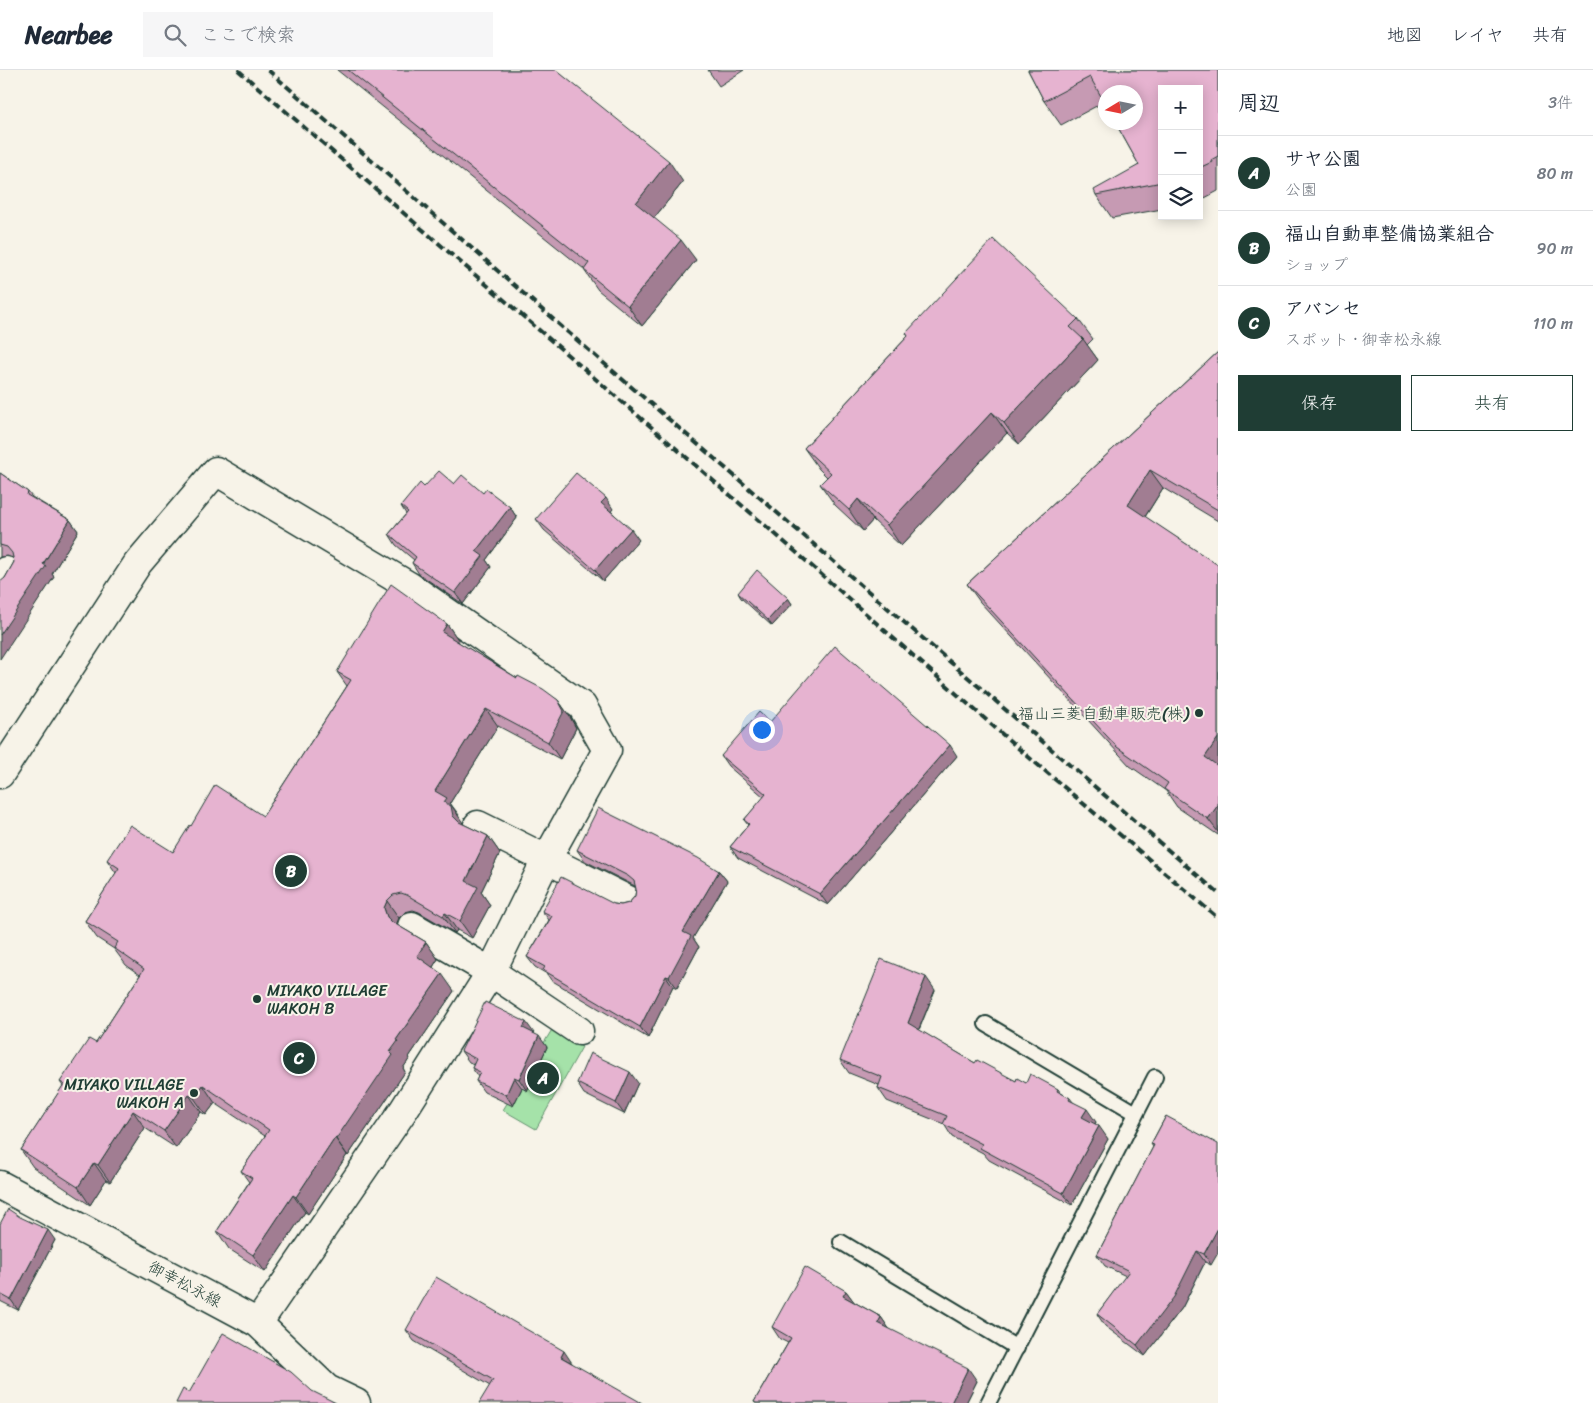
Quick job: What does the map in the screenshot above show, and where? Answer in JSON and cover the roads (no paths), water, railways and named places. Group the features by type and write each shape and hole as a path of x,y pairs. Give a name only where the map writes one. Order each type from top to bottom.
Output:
{"street":[{"path":"0,774 138,563 216,471 409,586 582,706 606,750 546,860 491,972 403,1111 258,1322"},
{"path":"478,825 628,900"},
{"path":"412,926 491,972 579,1031"},
{"name":"御幸松永線","path":"0,1185 258,1322 323,1396 356,1403"}],"lane":[{"path":"986,1024 1136,1113"},
{"path":"988,1403 1155,1077"},
{"path":"841,1242 1017,1348"}],"railway":[{"path":"238,70 789,546 1018,748 1218,918"},
{"path":"268,70 570,334 1218,893"}],"place":[{"name":"福山三菱自動車販売(株)","path":"1199,713"},
{"name":"福山自動車整備協業組合","path":"291,871"},
{"name":"MIYAKO VILLAGE WAKOH B","path":"257,999"},
{"name":"アバンセ","path":"299,1058"},
{"name":"サヤ公園","path":"543,1078"},
{"name":"MIYAKO VILLAGE WAKOH A","path":"194,1093"}]}
